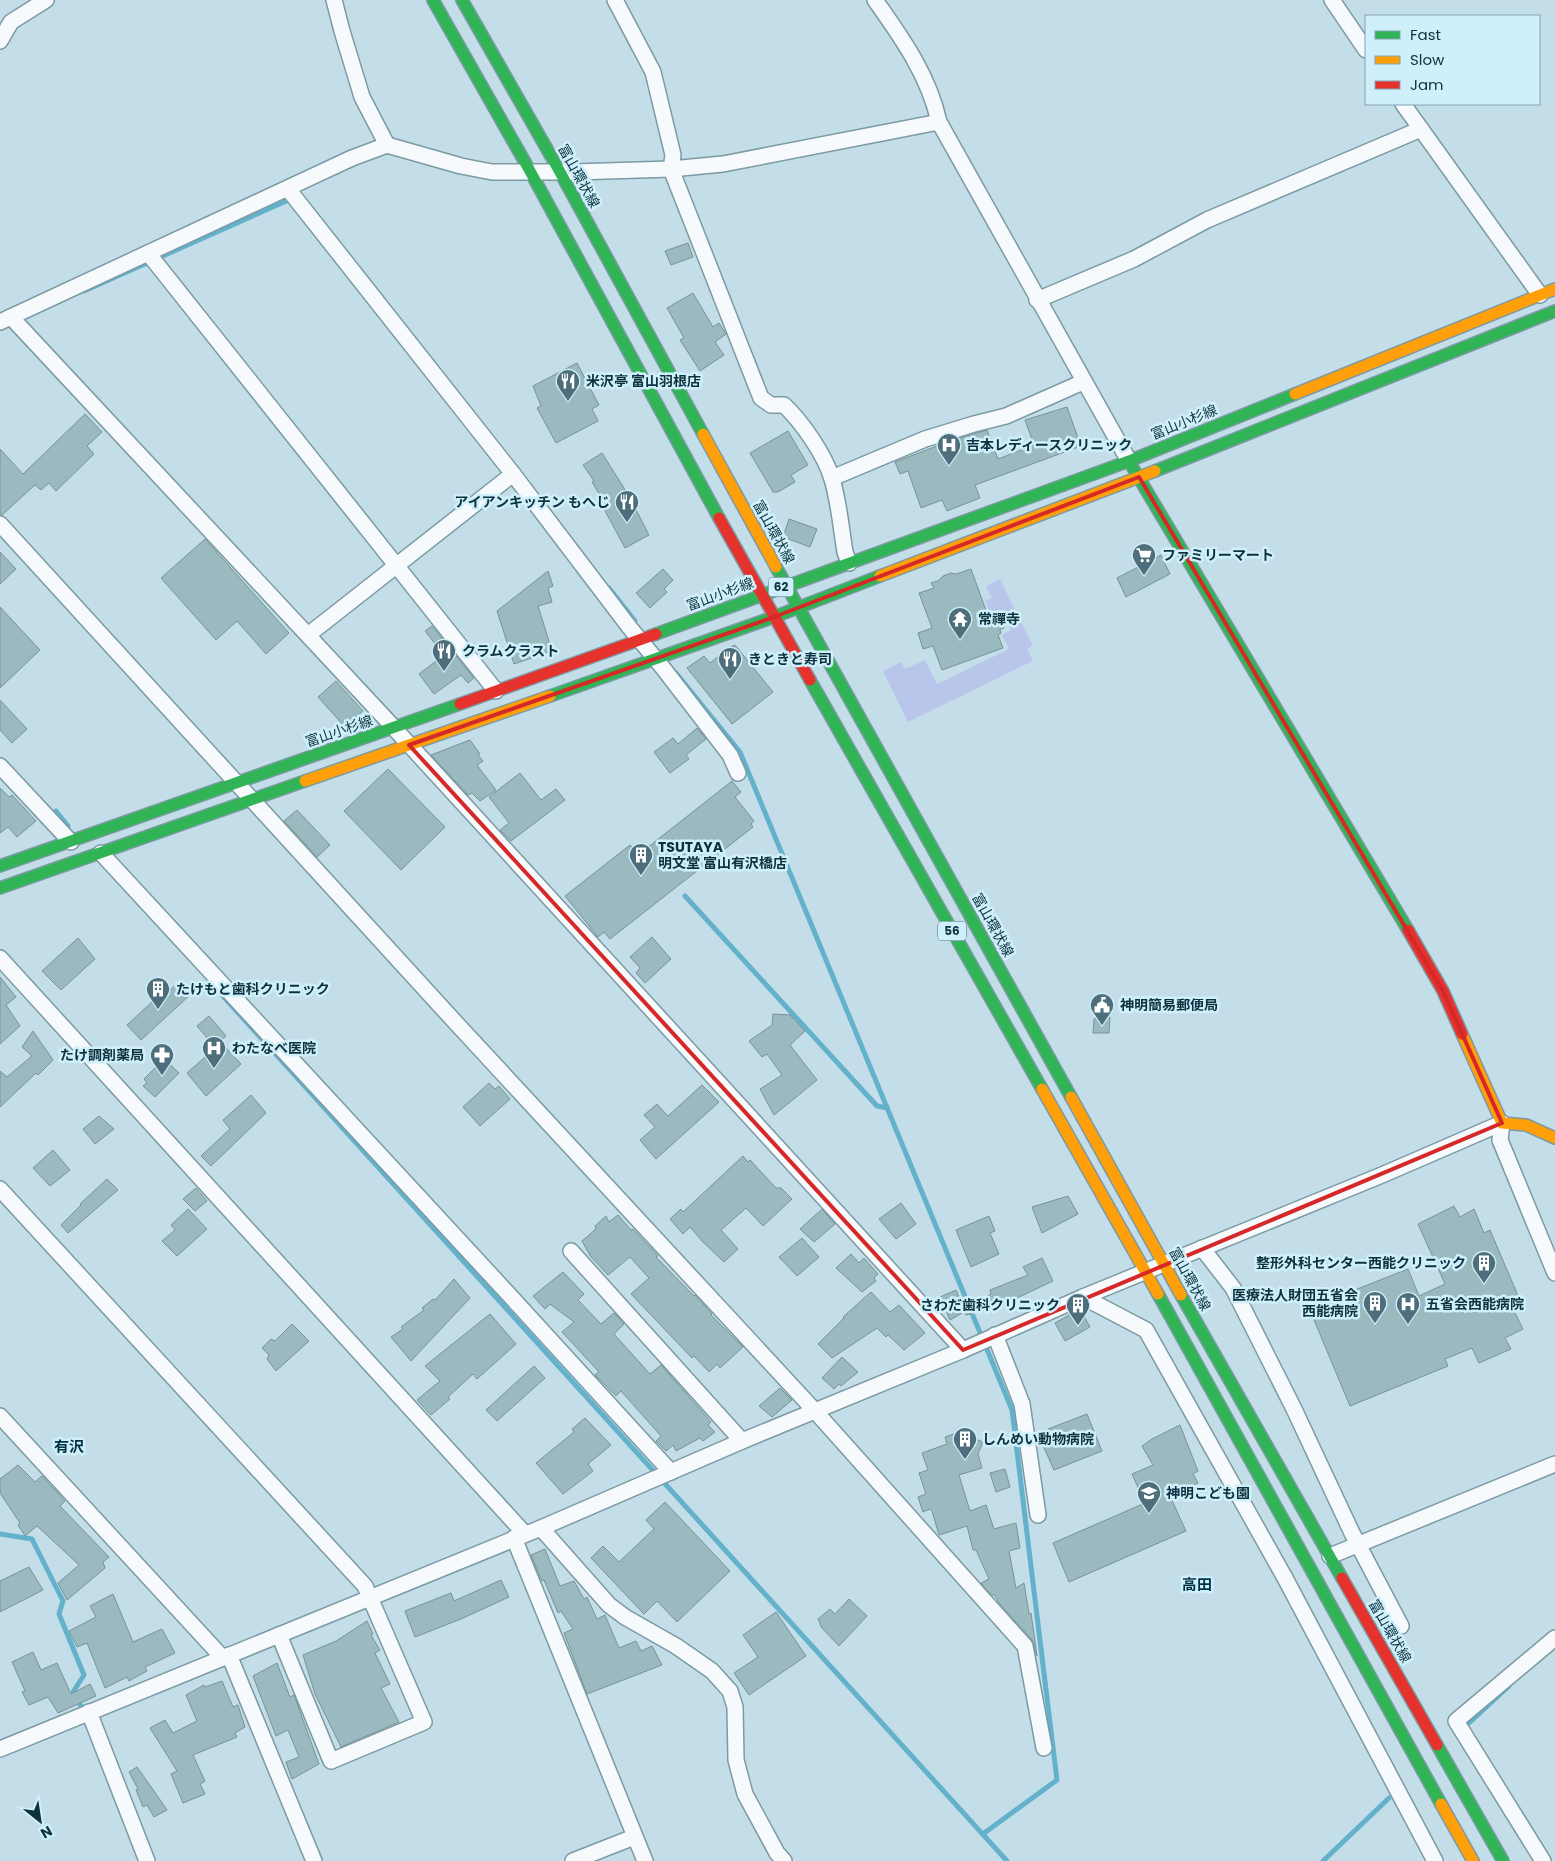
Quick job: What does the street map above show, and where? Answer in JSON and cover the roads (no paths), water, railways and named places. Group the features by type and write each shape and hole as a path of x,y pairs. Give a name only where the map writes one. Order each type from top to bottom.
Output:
{"main road":[{"name":"56","path":"433,0 530,171 761,594 1145,1272 1473,1860"},
{"name":"富山環状線","path":"462,0 560,172 786,585 1164,1264 1503,1861"},
{"name":"富山小杉線","path":"0,866 640,640 761,594 1129,461 1555,288"},
{"name":"62","path":"0,888 800,608 1139,477 1555,311"},
{"path":"1129,461 1369,863 1443,991 1502,1124 1526,1125 1555,1138"}],"street":[{"path":"0,41 12,22 46,0"},
{"path":"334,0 362,97 387,145"},
{"path":"615,0 653,72 673,155 671,169 761,398 771,404 784,405 817,447 832,478 846,552 850,563"},
{"path":"876,0 910,49 929,87 939,122 1037,300 1129,461"},
{"path":"1332,0 1365,49"},
{"path":"1404,105 1540,295"},
{"path":"939,122 723,164 671,169 492,172 461,166 387,145 352,158 5,320 308,635 963,1350"},
{"path":"1037,300 1134,259 1207,220 1421,129"},
{"path":"288,189 656,658 730,755 738,773"},
{"path":"148,253 496,691"},
{"path":"832,478 925,439 1006,416 1083,382"},
{"path":"308,635 513,474"},
{"path":"0,524 815,1411 1025,1646 1044,1748"},
{"path":"0,766 71,842"},
{"path":"101,853 500,1284 671,1472"},
{"path":"0,958 520,1536 634,1837 645,1861"},
{"path":"0,1748 541,1528 742,1441 963,1350 1083,1297 1374,1179 1502,1124"},
{"path":"1502,1124 1500,1140 1555,1273"},
{"path":"0,1189 365,1586 424,1722 331,1761 279,1635"},
{"path":"1202,1248 1233,1288 1294,1409 1358,1544 1401,1626"},
{"path":"571,1252 742,1441"},
{"path":"1083,1297 1146,1330 1285,1578 1435,1861"},
{"path":"995,1335 1022,1404 1038,1515"},
{"path":"0,1416 226,1656 314,1861"},
{"path":"1330,1556 1555,1464"},
{"path":"541,1528 609,1605 625,1617 676,1646 712,1670 730,1691 734,1707 736,1760 745,1794 777,1853 784,1861"},
{"path":"1285,1578 1309,1566"},
{"path":"1543,1861 1456,1721 1555,1638"},
{"path":"89,1712 147,1861"},
{"path":"573,1861 634,1837"}],"waterway":[{"path":"84,291 293,198"},
{"path":"609,588 635,621"},
{"path":"676,673 740,752 1012,1410 1057,1780 983,1834"},
{"path":"56,811 68,826"},
{"path":"685,896 877,1106 887,1108"},
{"path":"222,995 1007,1861"},
{"path":"0,1534 32,1539 63,1601 59,1614 84,1675 73,1692 81,1706"},
{"path":"1469,1723 1509,1686"},
{"path":"1323,1861 1389,1798"}],"place":[{"name":"米沢亭 富山羽根店","path":"568,402"},
{"name":"吉本レディースクリニック","path":"949,466"},
{"name":"アイアンキッチン もへじ","path":"627,523"},
{"name":"ファミリーマート","path":"1144,576"},
{"name":"常禪寺","path":"960,640"},
{"name":"クラムクラスト","path":"444,672"},
{"name":"きときと寿司","path":"730,680"},
{"name":"TSUTAYA 明文堂 富山有沢橋店","path":"641,876"},
{"name":"たけもと歯科クリニック","path":"158,1010"},
{"name":"神明簡易郵便局","path":"1102,1026"},
{"name":"わたなべ医院","path":"214,1069"},
{"name":"たけ調剤薬局","path":"162,1076"},
{"name":"整形外科センター西能クリニック","path":"1484,1284"},
{"name":"医療法人財団五省会 西能病院","path":"1375,1324"},
{"name":"五省会西能病院","path":"1408,1325"},
{"name":"さわだ歯科クリニック","path":"1078,1326"},
{"name":"しんめい動物病院","path":"965,1460"},
{"name":"神明こども園","path":"1149,1514"}],"district":[{"name":"有沢","path":"69,1447"},
{"name":"高田","path":"1197,1585"}]}
